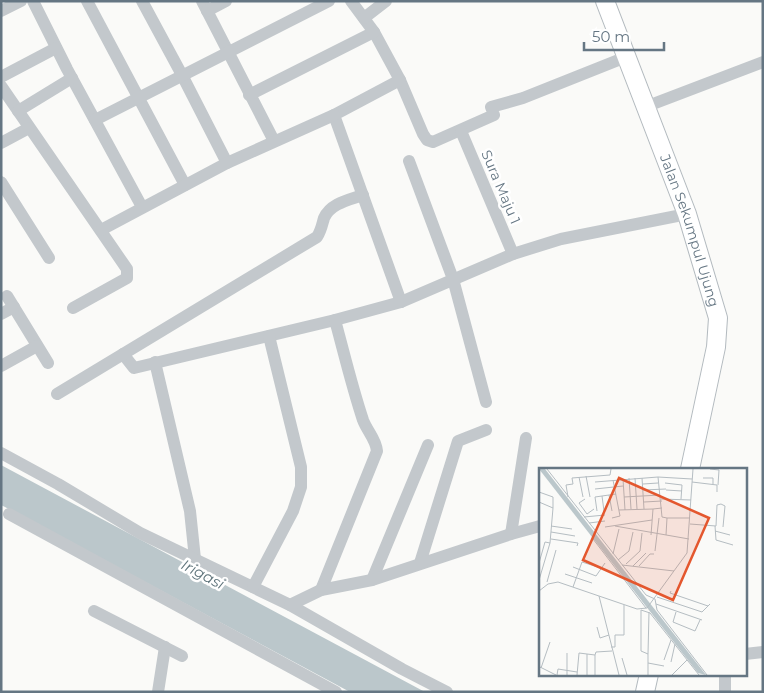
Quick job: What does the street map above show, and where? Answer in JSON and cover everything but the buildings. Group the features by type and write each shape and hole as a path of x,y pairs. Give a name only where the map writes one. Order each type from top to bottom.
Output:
{"main road":[{"name":"Jalan Sekumpul Ujung","path":"605,1 687,214 716,308 718,328 690,468"},
{"path":"645,692 649,676"}],"street":[{"path":"1,11 21,1"},
{"path":"33,1 56,48 142,207"},
{"path":"87,1 185,185"},
{"path":"142,1 227,163"},
{"path":"226,1 205,6 274,141"},
{"path":"95,120 329,1"},
{"path":"352,1 374,32 400,80 427,140 433,142 494,115 491,107 532,95 626,57"},
{"path":"364,18 386,1"},
{"path":"249,95 374,32"},
{"path":"1,77 56,48"},
{"path":"645,107 763,62"},
{"path":"18,111 72,78"},
{"path":"101,230 227,163 334,115 400,80"},
{"path":"1,86 125,264 128,273 127,278 73,308"},
{"path":"334,115 401,302"},
{"path":"1,143 29,128"},
{"name":"Sura Maju 1","path":"461,131 513,254"},
{"path":"409,161 453,279 486,402"},
{"path":"1,182 49,258"},
{"path":"57,394 317,237 322,229 324,218 330,210 338,204 363,196"},
{"path":"123,354 134,368 335,320 401,302 513,254 561,239 687,214"},
{"path":"1,314 11,301 48,363"},
{"path":"321,590 377,451 374,439 364,423 353,390 335,320"},
{"path":"252,587 293,511 301,487 301,467 269,336"},
{"path":"1,366 37,346"},
{"path":"155,362 190,511 194,559"},
{"path":"420,563 458,440 486,430"},
{"path":"511,534 526,438"},
{"path":"372,580 428,445"},
{"path":"1,453 58,484 140,533 290,605 402,669 447,692"},
{"path":"9,514 336,692"},
{"path":"290,605 321,590 372,580 539,526"},
{"path":"94,611 182,656"},
{"path":"158,692 165,647"},
{"path":"746,654 763,652"},
{"path":"725,676 725,692"}],"water":[{"name":"Irigasi","path":"1,465 425,692 350,692 1,505"}]}
